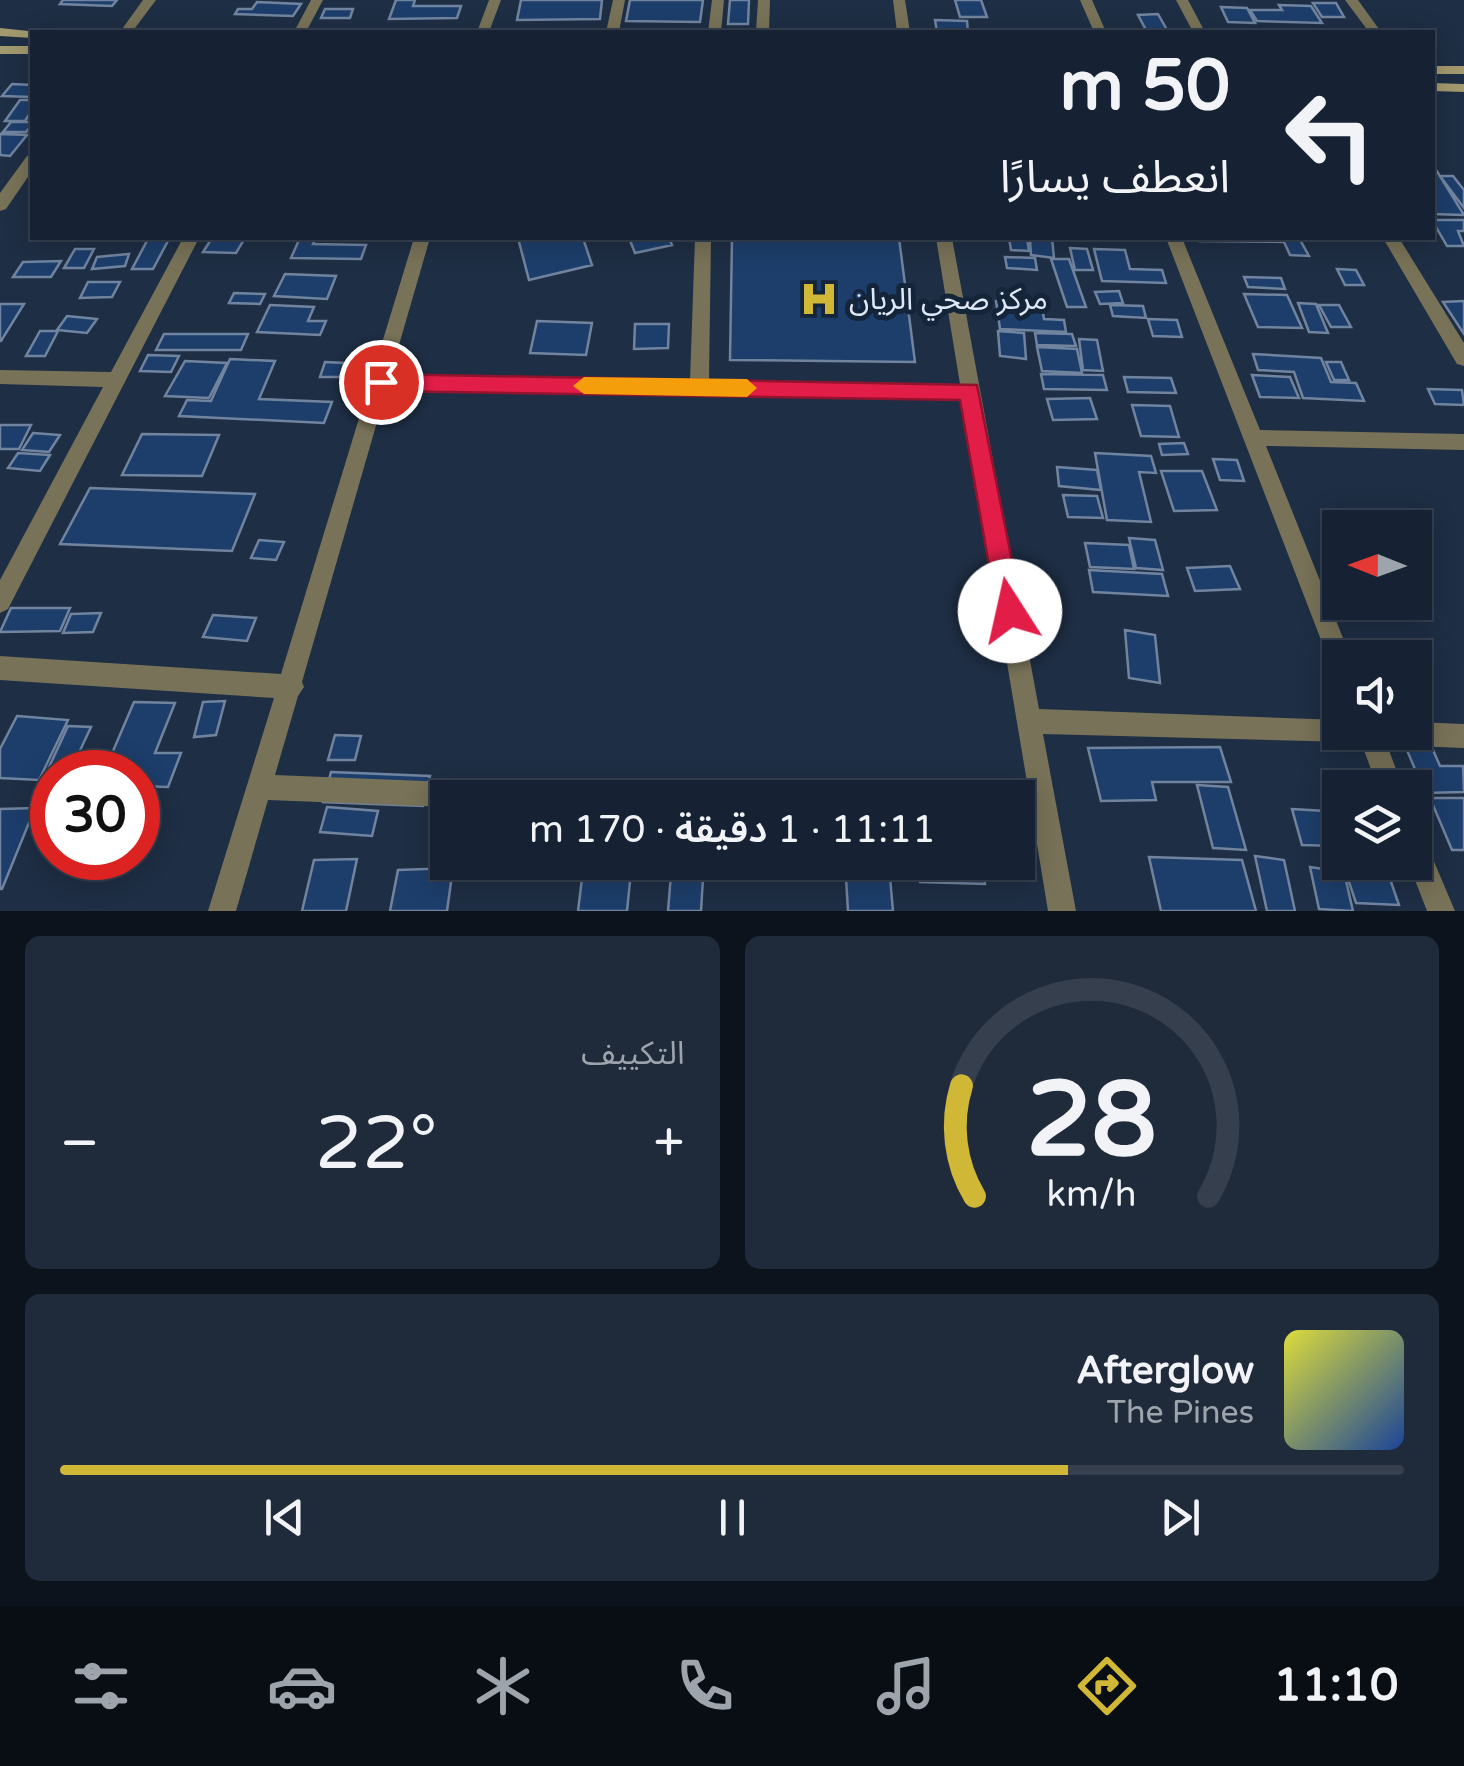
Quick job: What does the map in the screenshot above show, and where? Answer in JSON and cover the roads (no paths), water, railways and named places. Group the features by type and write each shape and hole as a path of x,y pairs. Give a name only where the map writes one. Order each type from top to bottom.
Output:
{"main road":[{"path":"0,32 30,34"},
{"path":"0,50 30,50"},
{"path":"1435,70 1464,70"},
{"path":"1435,87 1464,88"}],"street":[{"path":"128,30 150,0"},
{"path":"301,30 317,0"},
{"path":"483,30 495,0"},
{"path":"612,30 619,0"},
{"path":"715,30 718,0"},
{"path":"763,30 764,0"},
{"path":"899,0 904,30"},
{"path":"1086,0 1099,30"},
{"path":"1182,0 1197,30"},
{"path":"1351,0 1374,30"},
{"path":"0,205 30,163"},
{"path":"0,602 191,240"},
{"path":"222,911 292,687 421,240"},
{"path":"699,388 703,240"},
{"path":"944,240 1062,911"},
{"path":"1175,240 1333,640"},
{"path":"1392,240 1464,359"},
{"path":"0,377 117,380"},
{"path":"381,382 969,392"},
{"path":"1256,438 1464,442"},
{"path":"0,668 292,687"},
{"path":"1030,721 1322,731"},
{"path":"1432,735 1464,736"},
{"path":"261,786 430,794"},
{"path":"1035,819 1046,820"},
{"path":"1428,880 1441,911"}],"place":[{"name":"مركز صحي الريان","path":"819,299"}]}
